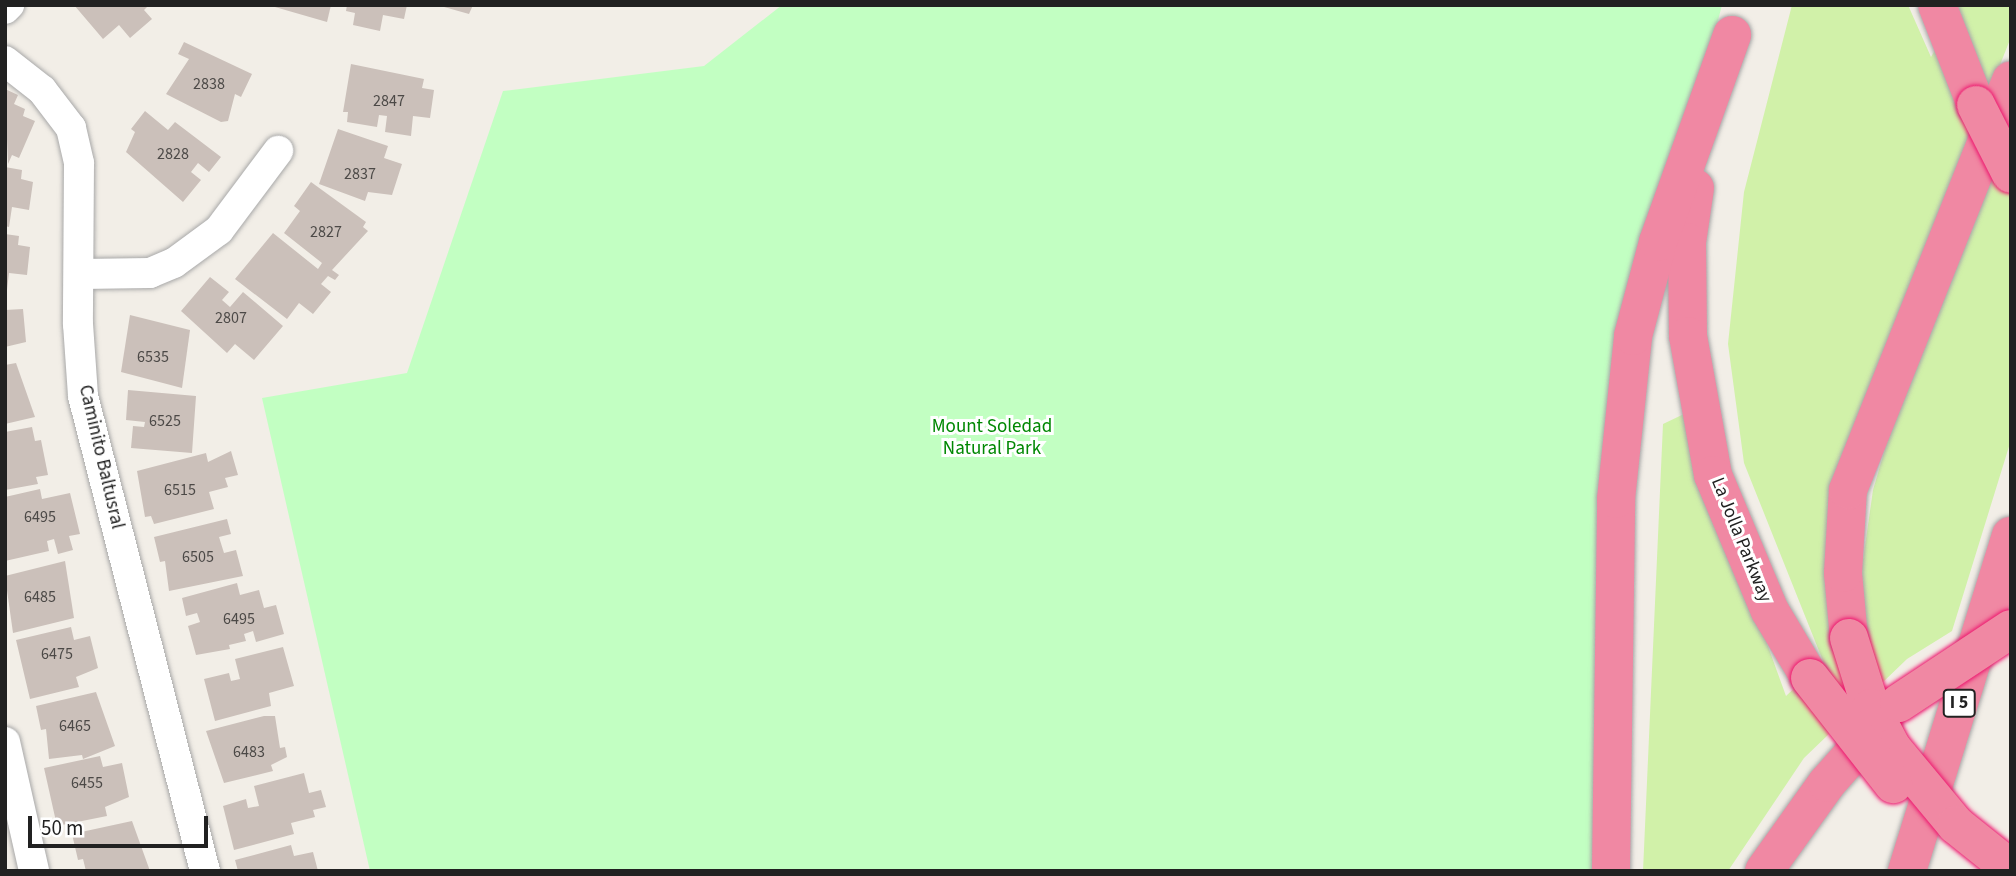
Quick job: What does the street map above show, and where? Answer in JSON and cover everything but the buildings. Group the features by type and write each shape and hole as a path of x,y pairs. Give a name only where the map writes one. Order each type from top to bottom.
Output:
{"highway":[{"path":"1941,18 2011,174"},
{"path":"1611,871 1616,499 1633,336 1658,242 1736,20"},
{"name":"La Jolla Parkway","path":"1736,20 1706,118 1687,242 1688,336 1713,475 1770,611 1810,678 1914,807 1995,871"},
{"path":"2011,80 1849,491 1843,573 1849,638 1871,708 1892,748 1956,825 2011,869"},
{"name":"I 5","path":"1907,871 2011,536"},
{"path":"1764,871 1827,783 1899,703 2011,629"}],"street":[{"path":"5,9 9,5"},
{"name":"Caminito Baltusral","path":"5,61 42,90 72,128 79,163 81,274 78,324 83,396 205,871"},
{"path":"81,274 150,273 174,263 219,230 278,151"},
{"path":"5,741 34,871"}],"green space":[{"name":"Mount Soledad Natural Park","path":"782,5 1722,5 1618,405 1593,871 370,871 262,398 407,373 503,91 704,66"},
{"path":"1792,5 1908,5 1931,57 1960,5 2011,5 2011,37 1852,440 1860,581 1873,490 1899,401 2011,129 2011,440 1952,631 1907,659 1804,758 1728,871 1643,871 1663,424 1684,414 1786,696 1823,661 1744,463 1728,344 1744,192"}]}
